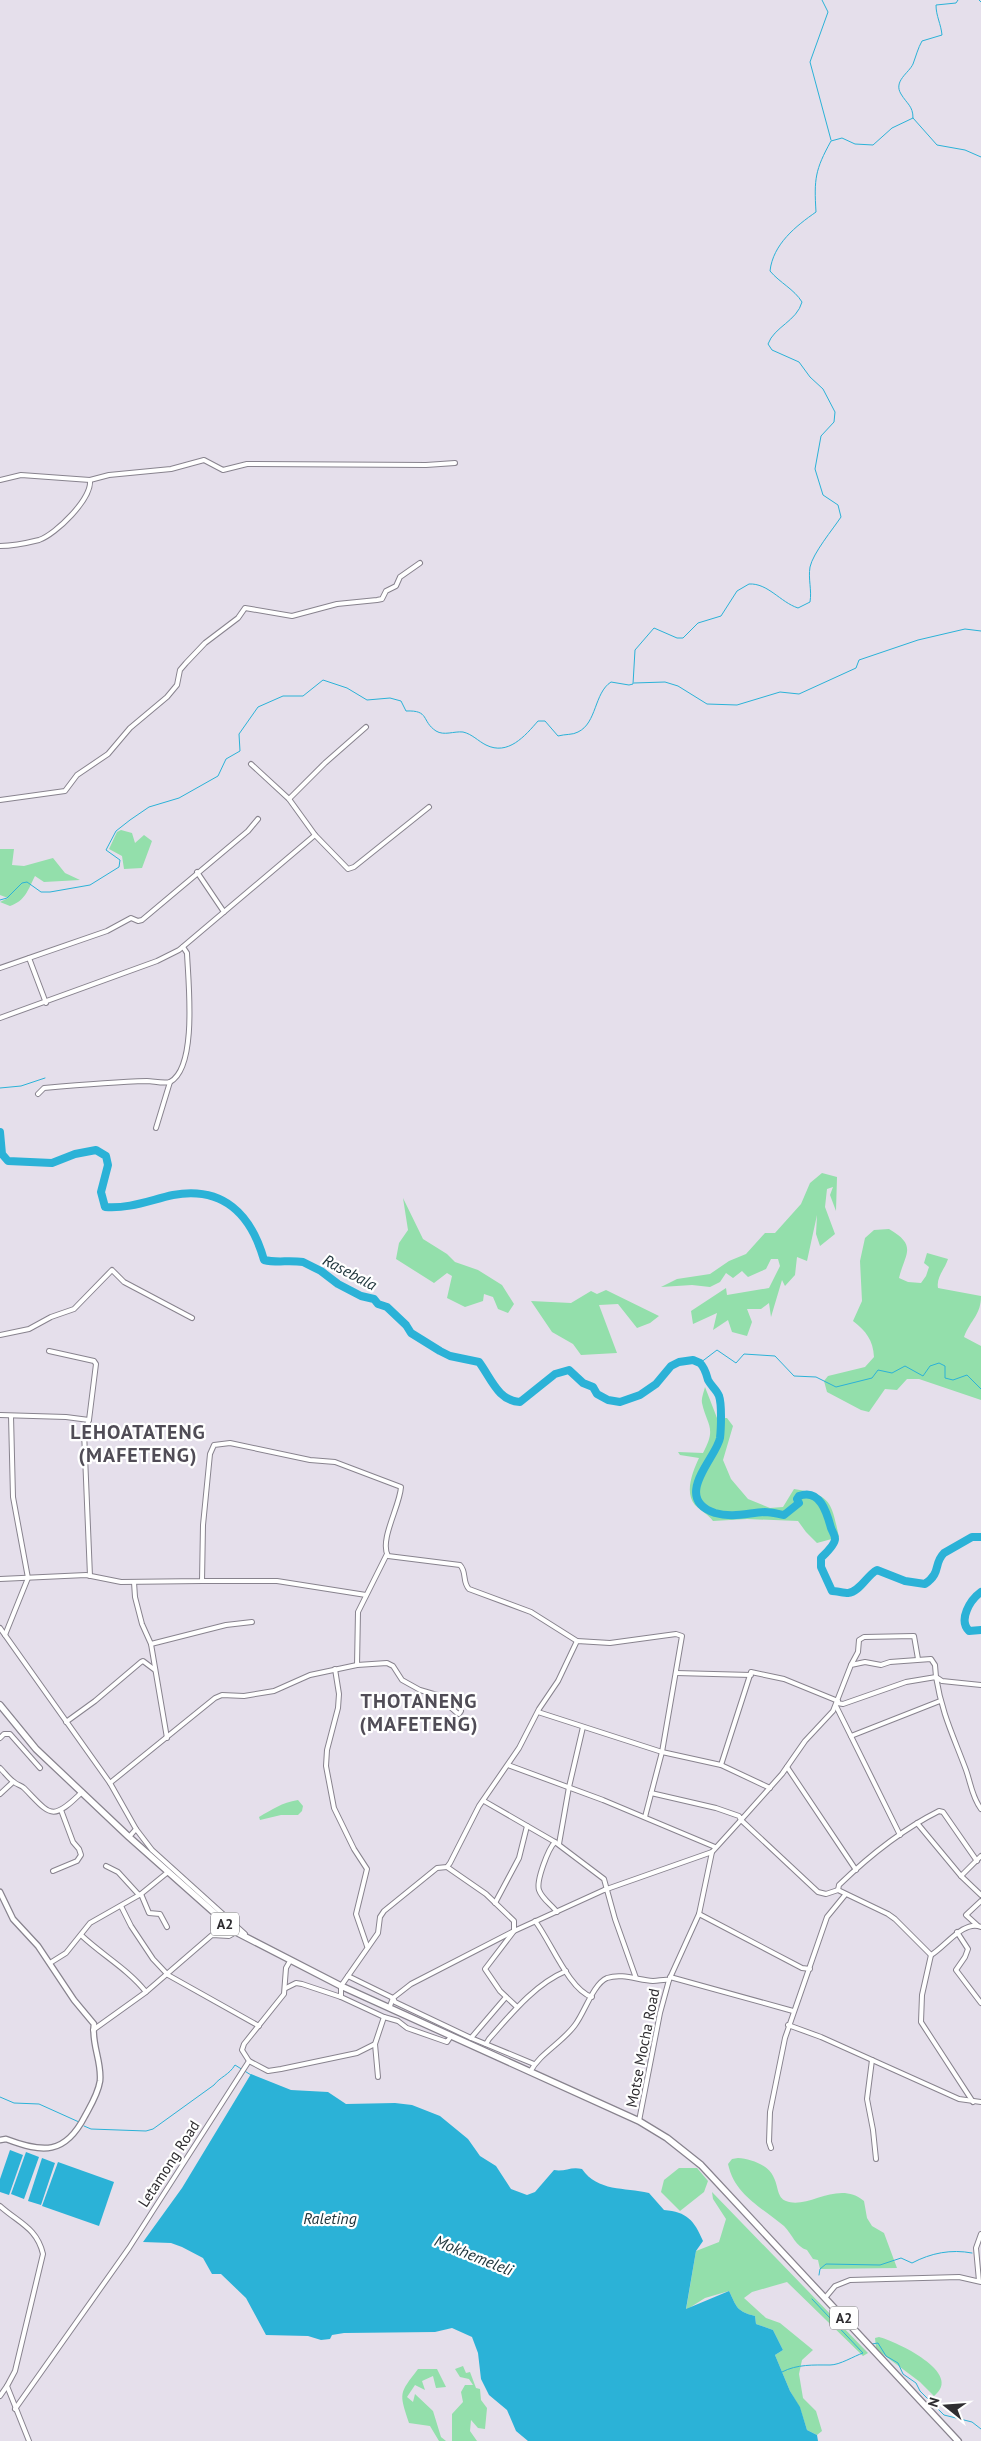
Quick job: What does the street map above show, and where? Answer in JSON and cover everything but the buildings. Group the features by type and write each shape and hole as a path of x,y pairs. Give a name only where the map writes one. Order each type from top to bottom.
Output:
{"main road":[{"name":"A2","path":"0,1705 36,1749 168,1872 236,1932 341,1986 390,2006 451,2036 639,2121 667,2138 702,2165 958,2441"}],"street":[{"path":"0,480 21,476 90,480 109,475 171,469 204,460 223,470 247,464 426,466 455,463"},
{"path":"0,546 40,539 57,528 77,510 90,489 90,480"},
{"path":"0,800 65,791 78,775 108,754 130,728 167,697 177,685 180,670 186,663 205,643 238,618 245,608 256,608 280,616 292,616 338,604 382,599 386,591 396,586 404,573 420,563"},
{"path":"289,799 324,763 366,727"},
{"path":"251,764 289,799 315,835 348,869 429,807"},
{"path":"0,968 107,931 130,918 138,922 142,920 248,830 258,819"},
{"path":"0,1018 46,1003 157,961 183,947 315,835"},
{"path":"198,872 224,912"},
{"path":"156,1128 170,1082 182,1064 189,1038 187,953 183,947"},
{"path":"29,958 46,1003"},
{"path":"38,1094 44,1088 122,1082 170,1082"},
{"path":"0,1334 29,1329 51,1317 74,1309 112,1270 124,1282 192,1318"},
{"path":"49,1351 94,1361 96,1368 89,1420 84,1431 83,1443 87,1483 90,1576"},
{"path":"0,1415 66,1417 89,1420"},
{"path":"5,1635 28,1578 13,1497 12,1416"},
{"path":"202,1581 206,1479 211,1448 221,1443 230,1443 310,1460 335,1462 402,1487 400,1500 386,1539 387,1554 357,1618 357,1665"},
{"path":"387,1554 408,1560 460,1565 465,1571 466,1584 469,1590 531,1612 577,1641 610,1643 680,1634 682,1640 662,1752 645,1818"},
{"path":"0,1579 90,1576 134,1582 277,1581 366,1596"},
{"path":"134,1582 135,1597 142,1624 151,1644 167,1738"},
{"path":"151,1644 220,1627 252,1622"},
{"path":"0,1628 110,1784 146,1844 246,1935 246,1938"},
{"path":"900,1835 868,1774 837,1703 851,1665 858,1652 859,1640 864,1637 914,1636 918,1659"},
{"path":"341,1997 341,1986 367,1946 378,1933 380,1917 384,1911 436,1868 447,1866 455,1856 484,1801 558,1682 577,1641"},
{"path":"851,1665 865,1662 881,1665 890,1662 932,1659 940,1701 972,1788 973,1797 981,1810"},
{"path":"66,1722 95,1701 141,1662 143,1661 155,1670"},
{"path":"110,1784 215,1698 228,1694 251,1695 281,1689 310,1675 335,1669 357,1665 390,1664 402,1680 420,1690 437,1695 457,1713 459,1714 461,1710"},
{"path":"335,1669 339,1694 338,1708 327,1750 326,1766 334,1808 354,1849 367,1869 356,1914 367,1946"},
{"path":"721,1766 751,1675 754,1671 784,1679 843,1704 906,1682 936,1676"},
{"path":"676,1673 751,1675"},
{"path":"936,1676 942,1681 981,1685"},
{"path":"851,1736 940,1701"},
{"name":"Motse Mocha Road","path":"639,2121 660,2013 669,1978 699,1914 712,1852 770,1788 805,1741 837,1703"},
{"path":"538,1712 662,1752 721,1766 770,1788"},
{"path":"557,1912 541,1894 538,1884 550,1848 557,1843 583,1727"},
{"path":"0,1738 4,1734 10,1734 40,1768"},
{"path":"508,1765 569,1787 715,1847"},
{"path":"786,1767 856,1870"},
{"path":"0,1768 13,1782 25,1789 45,1810 52,1812 62,1810 82,1792"},
{"path":"0,1794 13,1782"},
{"path":"651,1793 722,1810 739,1816 818,1892 826,1894 838,1890 840,1885 856,1870 900,1835 941,1810 977,1861"},
{"path":"484,1801 557,1843 604,1879 636,1978"},
{"path":"53,1871 76,1861 81,1856 79,1848 73,1842 62,1810"},
{"path":"917,1823 961,1876 981,1895"},
{"path":"495,1903 519,1858 527,1826"},
{"path":"129,1836 136,1829"},
{"path":"390,2006 393,1998 411,1984 514,1931 608,1890 712,1852"},
{"path":"961,1876 981,1856"},
{"path":"106,1866 118,1872 140,1895 147,1910 152,1914 160,1914 167,1926"},
{"path":"447,1866 495,1903 514,1921 514,1931 485,1969 506,1997 518,2007"},
{"path":"50,1963 66,1953 90,1923 140,1895 168,1872"},
{"path":"838,1890 845,1895 860,1899 895,1919 931,1955"},
{"path":"0,1892 12,1919 38,1946 74,2000 94,2024 93,2030 100,2081 95,2098 77,2132 62,2145 47,2150 40,2150 4,2138 0,2140"},
{"path":"771,2148 769,2142 773,2090 788,2025 810,1969 827,1917 845,1895"},
{"path":"979,1926 966,1915 981,1900"},
{"path":"121,1906 153,1959 168,1975 259,2026"},
{"path":"699,1914 802,1968 810,1969"},
{"path":"535,1921 566,1970 582,1991 592,1997"},
{"path":"973,2102 921,2022 922,1995 931,1955 957,1932 979,1926"},
{"path":"93,2030 168,1975 214,1934 229,1936 236,1932"},
{"path":"957,1932 968,1949 956,1970 981,2003"},
{"path":"81,1935 98,1951 128,1972 146,1992"},
{"path":"290,1961 286,1968 286,1988 280,2000 244,2044 242,2050 249,2062 268,2071 357,2053 375,2044"},
{"path":"486,2044 518,2007 537,1989 566,1970"},
{"path":"348,1976 393,1998 395,2002 471,2038 534,2064"},
{"name":"Motse Mocha Road","path":"530,2072 534,2064 575,2026 598,1984 609,1978 669,1978"},
{"path":"669,1978 793,2011"},
{"path":"286,1988 299,1983 341,1997 384,2017 398,2021 407,2028 438,2040 447,2042 451,2036"},
{"path":"471,2038 506,1997"},
{"path":"378,2077 375,2044 384,2017"},
{"path":"788,2025 959,2099 981,2102"},
{"path":"872,2060 867,2098 876,2158"},
{"name":"Letamong Road","path":"15,2409 128,2248 249,2062"},
{"path":"0,2206 35,2234 40,2241 44,2254 15,2371 0,2396"},
{"path":"825,2298 835,2286 850,2280 960,2277 980,2281 976,2248 981,2234"},
{"path":"7,2386 29,2441"}],"green space":[{"path":"121,830 132,833 135,843 144,835 152,841 142,868 124,869 122,856 109,849 117,832"},
{"path":"0,849 14,849 12,865 24,866 53,858 65,873 80,880 44,882 35,876 23,898 10,906 0,902 8,898 0,895"},
{"path":"822,1173 837,1177 836,1211 830,1195 833,1187 827,1189 825,1207 835,1234 820,1246 816,1234 817,1215 807,1261 797,1257 795,1275 785,1286 782,1280 771,1317 769,1303 761,1309 747,1309 752,1322 747,1336 732,1332 728,1320 713,1330 717,1313 693,1324 691,1311 726,1288 727,1295 769,1288 780,1266 778,1259 771,1259 766,1269 748,1277 742,1271 733,1278 726,1273 720,1282 710,1287 692,1285 661,1287 677,1279 710,1274 729,1261 746,1254 765,1233 775,1233 801,1204 810,1183"},
{"path":"403,1198 423,1239 447,1254 455,1262 478,1270 502,1285 514,1304 508,1313 498,1309 493,1297 484,1294 483,1301 465,1307 447,1298 452,1276 447,1273 434,1283 396,1259 399,1243 408,1230"},
{"path":"889,1229 904,1240 906,1245 906,1256 899,1278 908,1282 921,1283 929,1267 924,1263 927,1253 948,1259 939,1277 938,1288 981,1296 977,1313 964,1337 981,1346 981,1400 919,1379 907,1379 897,1390 885,1389 869,1412 861,1410 827,1392 824,1381 828,1376 865,1367 874,1357 868,1336 853,1321 862,1301 860,1261 865,1238 874,1230"},
{"path":"606,1290 659,1316 650,1323 637,1328 618,1304 599,1305 617,1353 581,1355 573,1344 552,1332 531,1301 571,1303 591,1291 597,1294"},
{"path":"705,1387 717,1418 727,1418 733,1426 723,1460 731,1479 748,1499 770,1508 783,1507 794,1489 816,1494 828,1502 834,1516 839,1537 817,1543 798,1521 747,1519 713,1521 695,1505 690,1494 690,1488 692,1475 699,1458 680,1455 678,1452 703,1453 707,1444 710,1427 702,1401"},
{"path":"298,1800 303,1806 302,1811 298,1815 281,1815 260,1820 259,1817 273,1809"},
{"path":"738,2158 754,2161 772,2173 781,2197 786,2201 804,2202 844,2193 854,2195 864,2201 867,2218 872,2226 884,2233 897,2268 820,2269 818,2260 813,2259 784,2226 750,2200 737,2185 728,2164 732,2159"},
{"path":"679,2168 697,2168 708,2181 704,2192 680,2211 661,2192 664,2180"},
{"path":"712,2192 868,2353 863,2356 787,2282 752,2292 744,2298 766,2318 780,2323 813,2350 802,2360 799,2374 803,2398 816,2411 822,2431 817,2435 807,2430 800,2408 790,2391 775,2355 783,2350 773,2330 756,2324 755,2316 738,2308 729,2291 705,2298 686,2310 696,2251 719,2242 726,2219 713,2199"},
{"path":"879,2337 912,2351 934,2368 941,2378 941,2387 934,2396 920,2382 876,2348 875,2338"},
{"path":"463,2366 466,2373 470,2372 476,2388 480,2389 481,2400 487,2408 485,2429 478,2428 471,2420 470,2431 477,2441 452,2441 452,2414 463,2402 461,2392 465,2385 473,2385 469,2379 460,2377 455,2369"},
{"path":"418,2369 437,2369 446,2387 436,2388 433,2376 422,2381 425,2390 415,2385 407,2397 413,2402 415,2394 433,2411 441,2437 446,2441 439,2441 430,2426 409,2423 402,2399 404,2389"}],"water":[{"name":"Raleting","path":"251,2074 291,2090 328,2092 346,2104 395,2103 412,2105 440,2116 468,2139 480,2156 496,2166 511,2189 527,2195 535,2192 554,2170 578,2168 582,2169 596,2182 604,2185 649,2193 664,2210 679,2213 689,2218 703,2241 696,2251 686,2309 729,2291 738,2308 755,2316 756,2324 773,2330 783,2350 775,2355 790,2391 800,2407 807,2430 817,2435 818,2441 528,2441 516,2431 507,2410 489,2395 481,2379 478,2353 472,2337 452,2328 435,2332 344,2333 332,2335 330,2339 321,2340 308,2336 266,2335 246,2298 221,2274 212,2274 203,2258 171,2243 143,2242 182,2188"},
{"path":"10,2150 23,2155 9,2195 0,2192 0,2179"},
{"path":"26,2152 39,2157 24,2199 11,2194"},
{"path":"42,2158 55,2163 41,2205 28,2201"},
{"path":"58,2162 114,2182 99,2226 42,2206"}],"waterway":[{"path":"822,0 828,12 810,62 831,140"},
{"path":"0,900 7,898 22,883 27,882 41,892 50,892 90,885 119,867 120,860 106,850 116,831 149,807 179,798 218,776 226,759 240,751 239,734 258,707 283,696 303,696 323,680 347,688 367,700 390,698 401,701 406,711 419,712 436,731 446,733 463,732 486,745 502,748 522,738 538,721 545,721 558,736 576,733 584,728 589,722 605,687 611,682 633,684 635,650 654,628 677,638 683,638 698,623 721,616 737,591 749,584 762,586 785,602 798,608 810,602 810,567 812,561 841,517 838,505 823,495 815,469 821,436 834,422 835,412 823,389 810,377 799,362 772,350 768,344 775,333 791,319 802,302 795,293 770,271 772,261 781,244 793,230 816,212 815,191 817,175 831,141 842,138 855,144 873,145 892,128 913,118 911,108 899,89 900,81 913,64 922,41 942,35 936,5 956,3 958,0"},
{"path":"913,118 937,145 965,150 981,157"},
{"path":"634,683 665,682 678,686 707,704 737,705 780,692 799,694 856,668 859,660 918,640 965,629 981,631"},
{"path":"0,1088 21,1086 45,1078"},
{"name":"Rasebala","path":"0,1132 2,1154 8,1161 52,1163 75,1154 96,1150 106,1156 108,1165 101,1192 105,1207 131,1205 173,1195 191,1193 220,1199 243,1217 251,1229 264,1260 303,1262 361,1296 374,1299 378,1304 387,1307 406,1325 411,1333 440,1351 450,1356 479,1362 496,1388 512,1401 520,1402 555,1374 569,1370 583,1383 593,1387 597,1394 608,1400 620,1402 640,1395 656,1384 671,1366 679,1362 693,1360 700,1363 708,1380 719,1396 721,1423 720,1438 717,1446 705,1466 696,1488 697,1498 702,1506 715,1513 728,1515 765,1512 784,1515 799,1503 797,1499 799,1496 806,1494 817,1499 825,1509 835,1538 832,1547 821,1558 821,1567 832,1591 852,1592 860,1587 877,1570 905,1581 925,1584 934,1576 944,1553 972,1537 981,1537"},
{"path":"700,1363 717,1350 736,1363 744,1354 775,1356 794,1376 816,1377 836,1387 872,1378 878,1370 892,1373 905,1366 923,1376 930,1366 939,1363 945,1366 945,1378 953,1380 967,1375 981,1389"},
{"name":"Rasebala","path":"981,1592 969,1605 965,1616 966,1626 969,1631 981,1630"},
{"name":"Mokhemeleli","path":"84,2126 91,2129 146,2131 153,2129 214,2085 235,2065 251,2075"},
{"name":"Mokhemeleli","path":"0,2097 14,2103 39,2104 79,2122"},
{"name":"Mokhemeleli","path":"819,2275 820,2269 826,2264 880,2265 901,2258 912,2263 941,2253 956,2251 972,2253"},
{"name":"Mokhemeleli","path":"782,2372 800,2366 834,2365 863,2353 812,2299"},
{"path":"872,2344 878,2343 886,2356 898,2363 903,2374 916,2383 920,2391 944,2415 972,2422 981,2429"}],"district":[{"name":"LEHOATATENG (MAFETENG)","path":"138,1444"},
{"name":"THOTANENG (MAFETENG)","path":"419,1712"}]}
